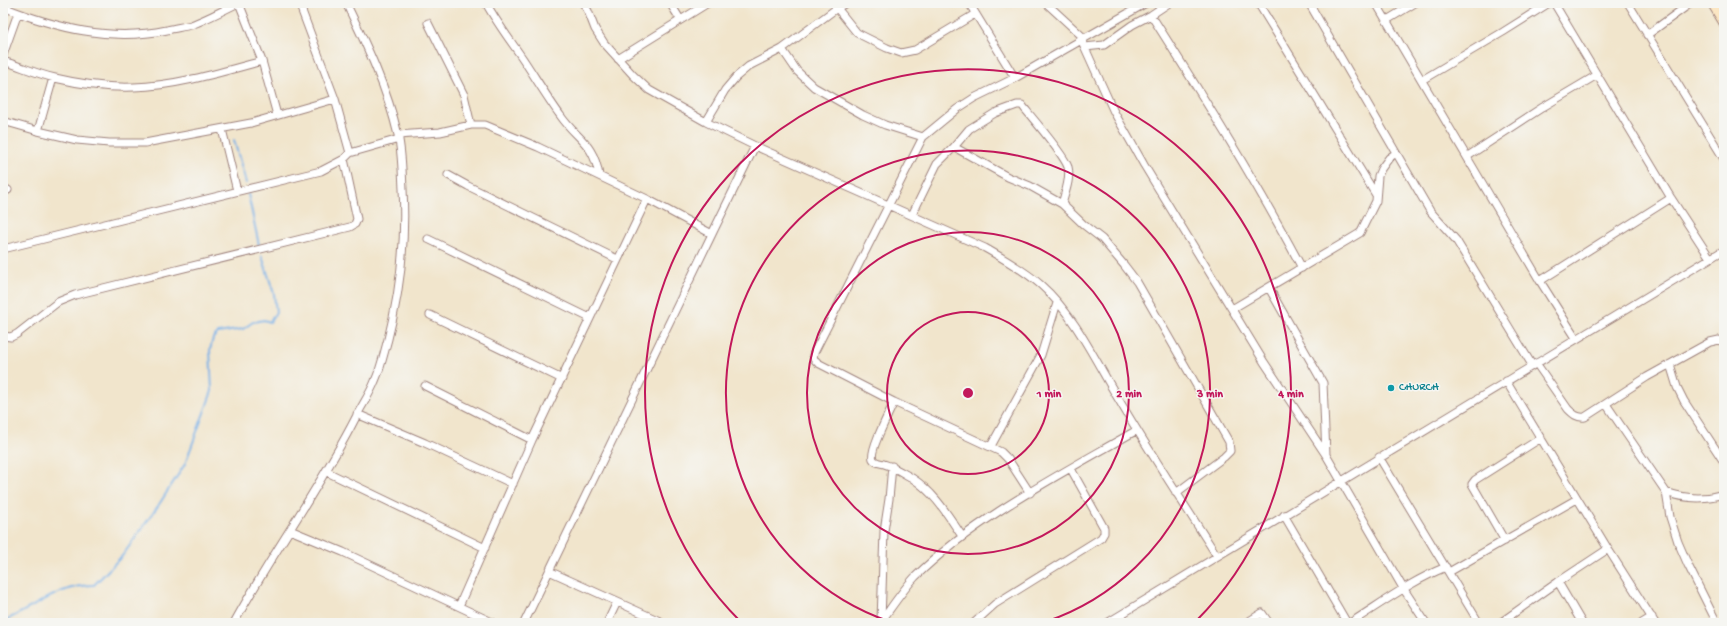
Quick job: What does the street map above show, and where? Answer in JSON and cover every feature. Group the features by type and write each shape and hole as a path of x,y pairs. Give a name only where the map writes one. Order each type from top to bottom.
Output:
{"street":[{"path":"3,6 18,13 74,30 123,35 152,33 189,25 238,3 262,61 277,115"},
{"path":"299,3 335,99 350,153"},
{"path":"234,623 266,568 326,472 375,382 392,324 400,288 404,225 402,175 398,137 382,80 367,45 346,3"},
{"path":"486,3 503,33 522,58 560,116 593,152 598,175"},
{"path":"583,3 588,11 595,30 618,59 649,90 706,122 755,146 985,248 1013,264 1041,285 1057,302 1078,331 1137,430 1217,556"},
{"path":"670,3 680,19"},
{"path":"618,59 680,19 708,3"},
{"path":"706,122 725,90 749,66 782,49 836,8 846,3"},
{"path":"969,3 1015,78"},
{"path":"1046,3 1083,39 1085,47 1114,112 1126,133 1264,362 1326,455 1340,482 1403,588 1426,623"},
{"path":"1030,493 1005,455 991,446 894,402 818,363 814,359 813,355 857,270 922,137 958,108 974,98 1015,78 1146,3"},
{"path":"1085,47 1104,45 1132,25 1169,3"},
{"path":"1258,3 1376,195"},
{"path":"1308,3 1435,218 1456,240 1534,364 1568,409 1576,416 1585,417 1647,377 1710,342 1719,340 1724,343"},
{"path":"1376,3 1576,338"},
{"path":"1386,20 1415,3"},
{"path":"1422,80 1549,3"},
{"path":"1554,3 1671,198 1710,258"},
{"path":"1628,3 1724,158"},
{"path":"1647,35 1691,3"},
{"path":"1712,3 1724,23"},
{"path":"836,8 857,33 881,46 901,53 915,50 975,14"},
{"path":"3,55 18,13"},
{"path":"1151,15 1211,109 1269,206 1302,268"},
{"path":"428,23 464,94 471,125"},
{"path":"782,49 797,72 814,87 863,115 885,125 922,137"},
{"path":"3,61 53,78 108,86 134,87 205,76 262,61"},
{"path":"1468,156 1543,106 1597,75"},
{"path":"38,131 53,78"},
{"path":"3,121 77,140 146,143 251,123 335,99"},
{"path":"912,215 937,164 969,129 981,120 1017,105 1022,105 1063,158 1068,167 1068,180 1062,204"},
{"path":"3,248 126,220 321,171 350,153 398,137 440,132 471,125 485,126 496,130 598,175 647,199 712,234"},
{"path":"222,129 237,191"},
{"path":"524,623 755,146"},
{"path":"954,147 1008,177 1030,186 1062,204 1084,225 1102,239 1124,264 1137,282 1229,442 1230,451 1224,457 1176,493"},
{"path":"1232,309 1360,233 1371,212 1376,195 1378,176 1381,169 1389,158 1396,153"},
{"path":"3,336 11,337 17,334 58,302 75,295 350,227 355,224 357,219 344,158"},
{"path":"448,175 617,259"},
{"path":"1540,280 1671,198"},
{"path":"459,606 532,440 562,379 617,259 647,199"},
{"path":"428,239 590,318"},
{"path":"1107,623 1576,338 1724,250"},
{"path":"1269,288 1323,383 1326,455"},
{"path":"991,446 1041,354 1057,302"},
{"path":"430,315 562,379"},
{"path":"1670,364 1677,387 1684,401 1724,462"},
{"path":"1506,381 1608,550 1653,620 1642,623"},
{"path":"425,386 532,440"},
{"path":"894,402 877,439 873,459 876,462 892,466 926,487 962,536"},
{"path":"1606,404 1666,492 1670,517 1678,542 1717,623"},
{"path":"357,414 425,443 513,484"},
{"path":"881,622 914,579 962,536 1030,493 1137,430"},
{"path":"1505,541 1472,484 1475,480 1541,438"},
{"path":"1379,458 1479,623"},
{"path":"881,622 884,531 892,466"},
{"path":"974,623 995,604 1101,538 1104,533 1104,528 1071,469"},
{"path":"326,472 485,548"},
{"path":"1666,492 1679,497 1691,499 1724,494"},
{"path":"1350,623 1403,588 1426,575 1447,569 1505,541 1578,499"},
{"path":"1284,515 1347,623"},
{"path":"290,530 343,552 494,623"},
{"path":"1500,623 1558,582 1608,550"},
{"path":"549,571 664,623"},
{"path":"1558,582 1582,623"},
{"path":"607,623 617,602"},
{"path":"1246,623 1262,613 1269,623"}],"waterway":[{"path":"234,140 246,183"},
{"path":"248,194 259,245"},
{"path":"3,621 59,593 82,586 94,585 123,555 158,506 185,464 212,391 210,350 213,338 218,333 243,329 253,322 264,320 270,322 276,312 274,294 262,256"}],"place":[{"name":"CHURCH","path":"1391,388"}]}
